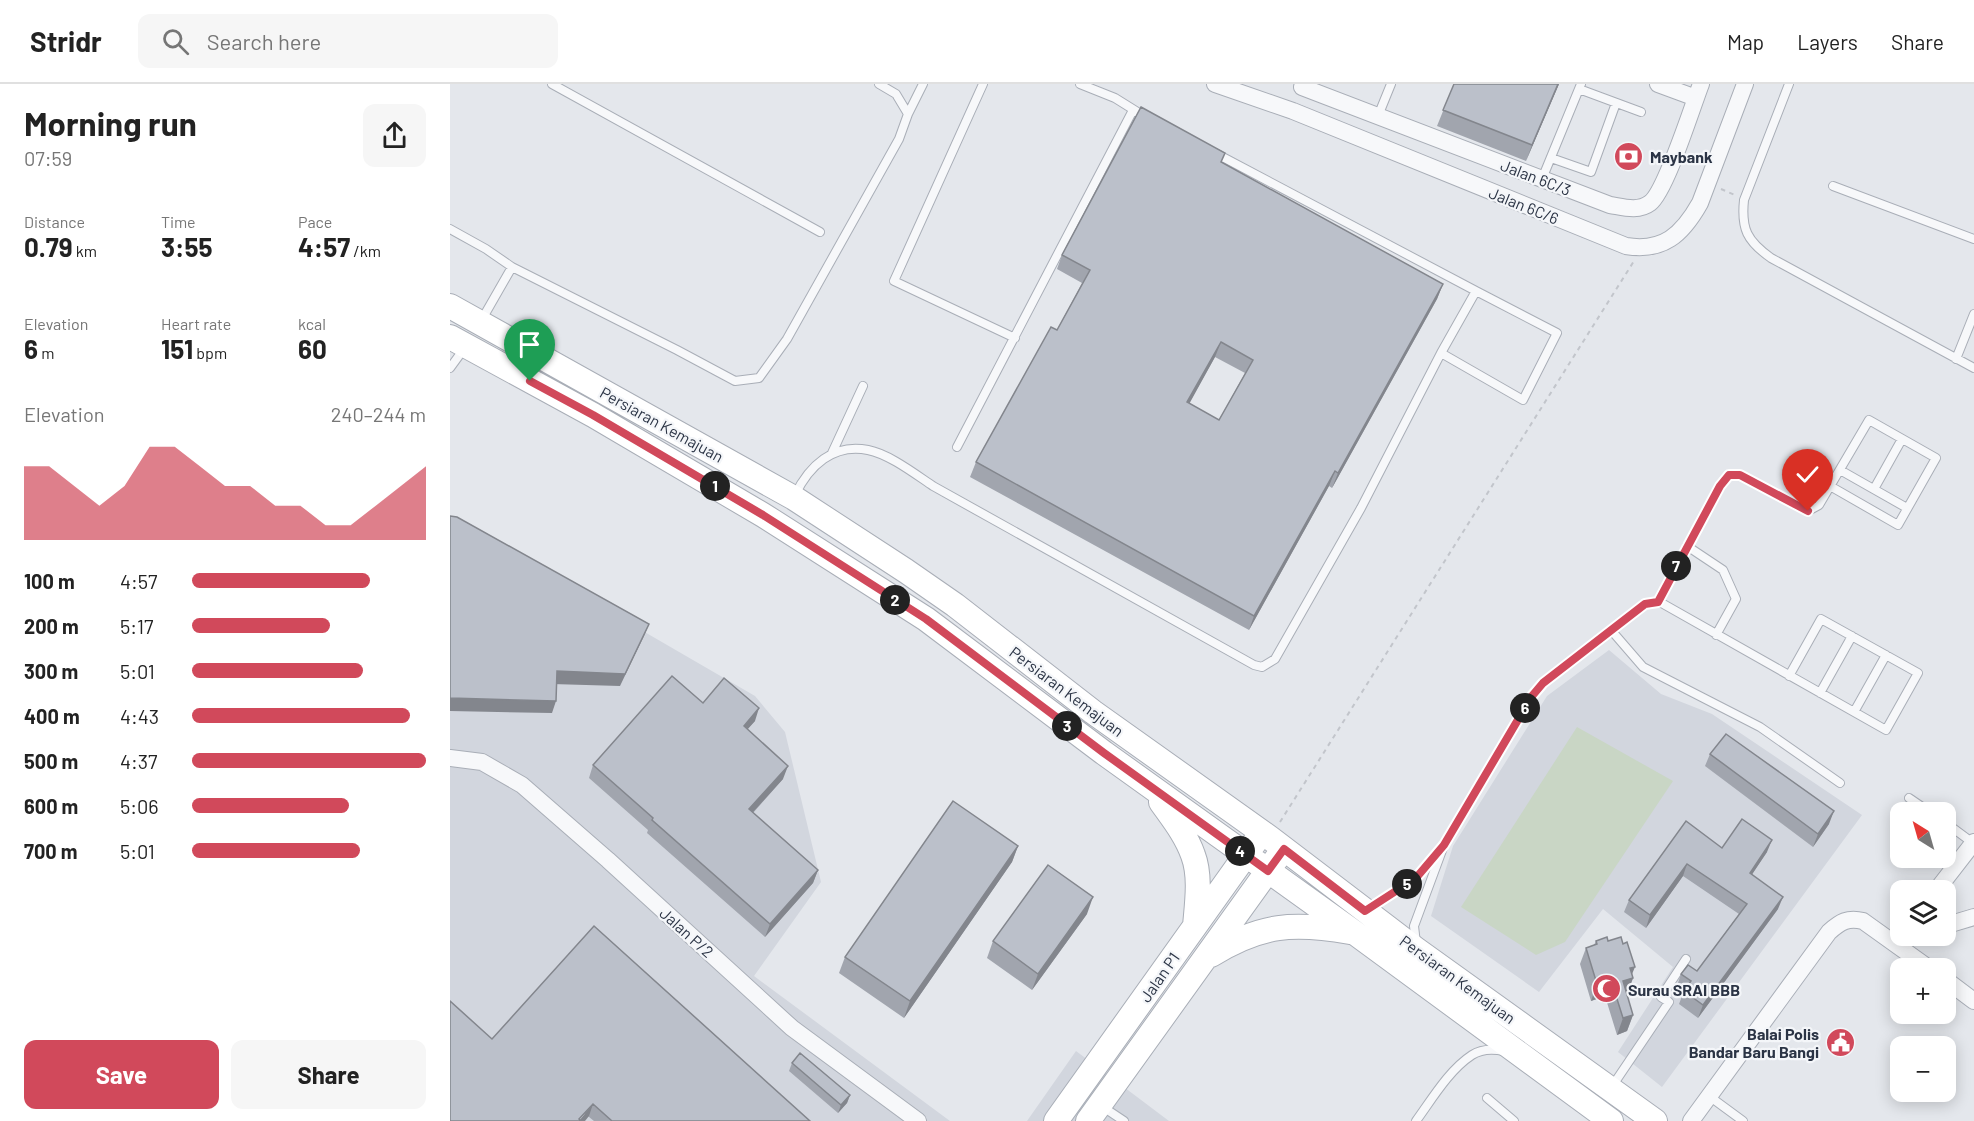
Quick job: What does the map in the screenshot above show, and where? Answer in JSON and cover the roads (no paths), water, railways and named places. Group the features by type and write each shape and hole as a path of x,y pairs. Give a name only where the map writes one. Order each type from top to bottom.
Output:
{"main road":[{"name":"Persiaran Kemajuan","path":"450,306 794,498 906,570 1093,712 1272,840 1417,950 1655,1121"},
{"name":"Persiaran Kemajuan","path":"458,342 593,415 763,515 916,613 1611,1121"},
{"path":"1147,784 1182,832 1194,856 1197,891 1195,926"},
{"name":"Jalan P1","path":"1056,1121 1246,855 1272,840"},
{"name":"Jalan P1","path":"1094,1113 1268,871 1272,840"},
{"path":"1205,959 1249,935 1285,927 1311,926 1355,933"}],"street":[{"name":"Jalan 6C/6","path":"1215,84 1293,111 1626,246 1641,249 1658,246 1675,236 1690,221 1700,203 1745,84"},
{"path":"1658,84 1698,91"},
{"path":"1293,111 1302,85"},
{"name":"Jalan 6C/3","path":"1302,85 1610,205 1634,209 1650,204 1661,189 1698,91"},
{"name":"Jalan P/2","path":"450,758 482,762 522,784 792,1028 918,1121"},
{"path":"1945,880 1974,842"},
{"path":"1956,922 1974,917"},
{"path":"1691,1121 1836,925 1844,920 1853,919 1863,921 1890,935"},
{"path":"1905,946 1918,958"},
{"path":"1956,988 1974,1001"}],"lane":[{"path":"552,84 820,232"},
{"path":"879,84 896,94 908,114"},
{"path":"450,229 512,267 735,381 759,378 793,329 899,140 922,84"},
{"path":"983,84 894,281 1015,338"},
{"path":"1080,84 1115,98 1153,121"},
{"path":"1789,84 1744,200 1742,217 1746,234 1756,248 1771,258 1974,368"},
{"path":"1378,116 1387,85"},
{"path":"1542,179 1580,87 1641,112"},
{"path":"1551,158 1591,172 1616,103"},
{"path":"957,447 1132,110"},
{"path":"1206,148 1557,333 1523,400 1441,353"},
{"path":"1833,186 1974,239"},
{"path":"480,323 512,267"},
{"path":"794,498 803,479 818,463 832,453 868,450 888,458 933,486 1254,665 1262,667 1275,659 1287,639 1361,508 1441,353 1476,291"},
{"path":"1956,359 1974,314"},
{"path":"450,368 458,342"},
{"path":"832,453 863,386"},
{"path":"1658,602 1720,486 1729,475 1740,475 1808,511 1819,505 1830,486 1840,470 1869,420 1936,458 1898,525 1830,486"},
{"path":"1874,489 1902,439"},
{"path":"1840,470 1907,508"},
{"path":"1687,546 1723,570 1736,599 1716,635"},
{"path":"1365,911 1416,878 1444,845 1532,696 1543,683 1645,604 1658,602 1789,676 1886,730 1918,673 1821,619 1789,676"},
{"path":"1611,630 1643,667 1760,727 1840,783"},
{"path":"1820,693 1852,636"},
{"path":"1854,712 1886,655"},
{"path":"1909,798 1915,802"},
{"path":"1956,830 1974,842"},
{"path":"1417,950 1414,926 1444,845"},
{"path":"1610,1089 1669,1002 1661,996 1686,959"},
{"path":"1416,1121 1445,1080 1473,1054 1493,1049 1520,1054"},
{"path":"1709,1096 1743,1121"},
{"path":"1487,1098 1514,1121"},
{"path":"1094,1113 1124,1121"}],"place":[{"name":"Maybank","path":"1629,156"},
{"name":"Surau SRAI BBB","path":"1607,989"},
{"name":"Balai Polis Bandar Baru Bangi","path":"1840,1042"}]}
